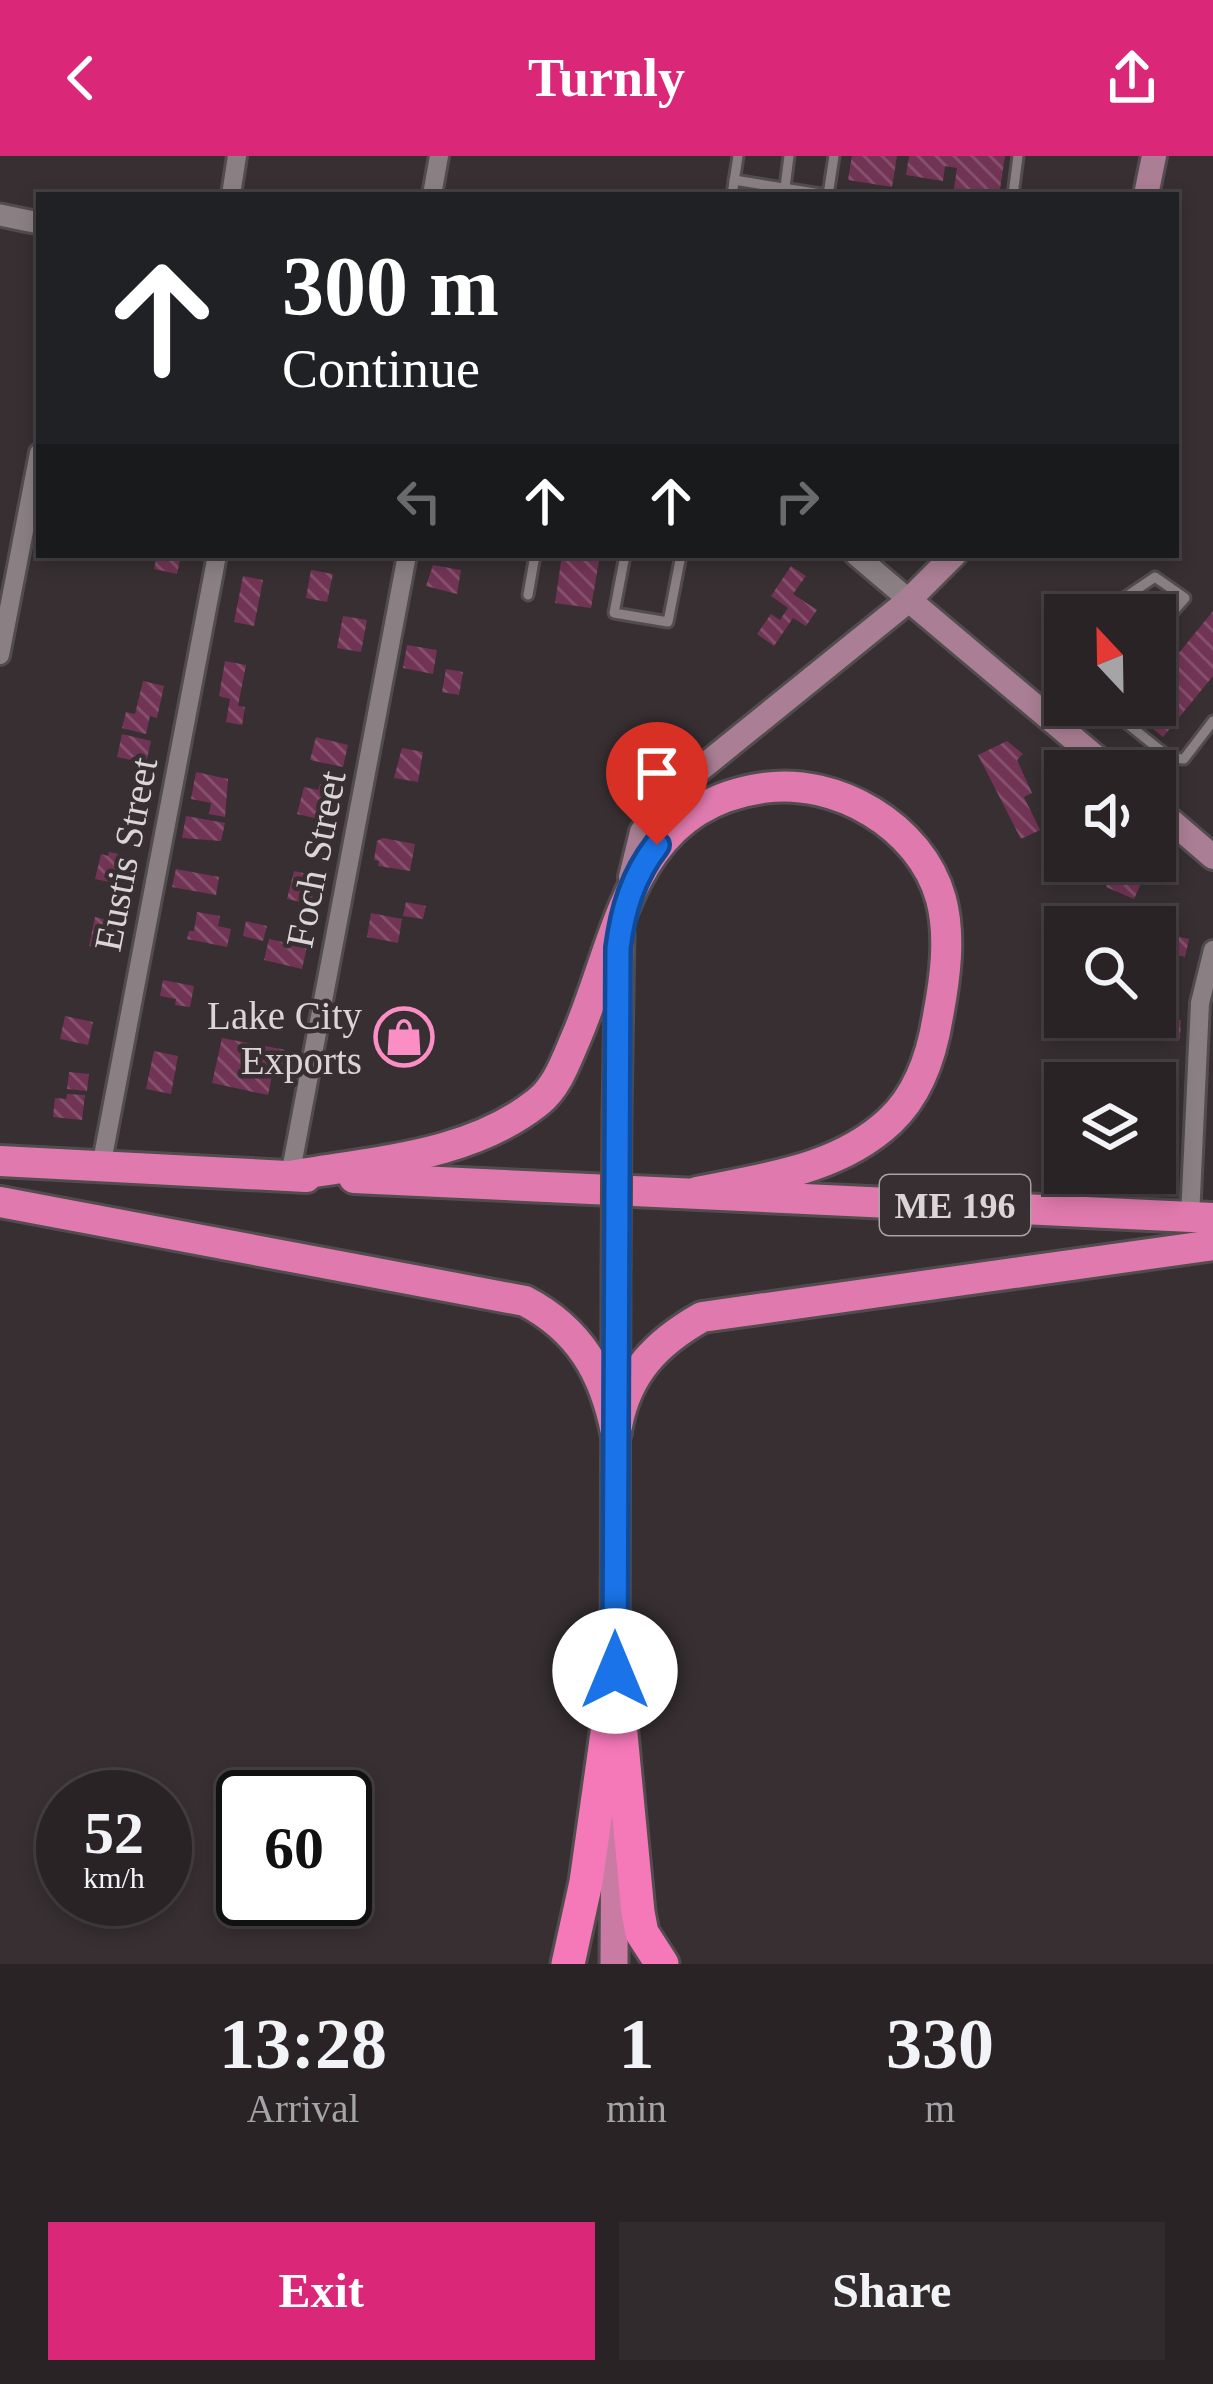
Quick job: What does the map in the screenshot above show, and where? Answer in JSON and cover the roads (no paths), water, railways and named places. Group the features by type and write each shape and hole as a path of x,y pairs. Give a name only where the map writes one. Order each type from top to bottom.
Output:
{"highway":[{"path":"290,1176 451,1147 501,1128 543,1098 562,1070 590,1007 625,905 649,856 688,816 739,792 780,786 836,794 874,813 909,843 941,900 946,937 944,988 930,1056 908,1100 892,1119 842,1154 794,1172 697,1192"},
{"name":"ME 196","path":"0,1161 1202,1218"},
{"path":"0,1202 525,1301 550,1314 588,1354 605,1386 616,1432"},
{"path":"616,1432 628,1386 645,1358 702,1317 1213,1245"},
{"path":"568,1964 586,1882 615,1671"},
{"path":"615,1671 638,1912 642,1933 662,1964"}],"main road":[{"path":"1147,192 1154,156"},
{"path":"614,1964 618,948 642,832 665,801 952,558"},
{"path":"909,599 1088,750"},
{"path":"1176,825 1213,856"}],"street":[{"path":"231,192 237,156"},
{"path":"433,192 439,156"},
{"path":"0,215 36,222"},
{"path":"0,655 36,469"},
{"name":"Eustis Street","path":"101,1167 216,558"},
{"name":"Foch Street","path":"290,1176 406,558"},
{"path":"860,558 909,599"},
{"path":"1202,1218 1200,1003 1213,950"}],"lane":[{"path":"732,192 738,156"},
{"path":"734,180 784,192 789,156"},
{"path":"828,192 834,156"},
{"path":"1012,192 1018,156"},
{"path":"528,595 534,558"},
{"path":"625,558 614,614 668,622 680,558"},
{"path":"1130,594 1155,577 1185,598 1176,608"},
{"path":"1041,710 1044,707"},
{"path":"1130,726 1170,758 1184,759 1213,721"}],"place":[{"name":"Lake City Exports","path":"404,1037"}]}
